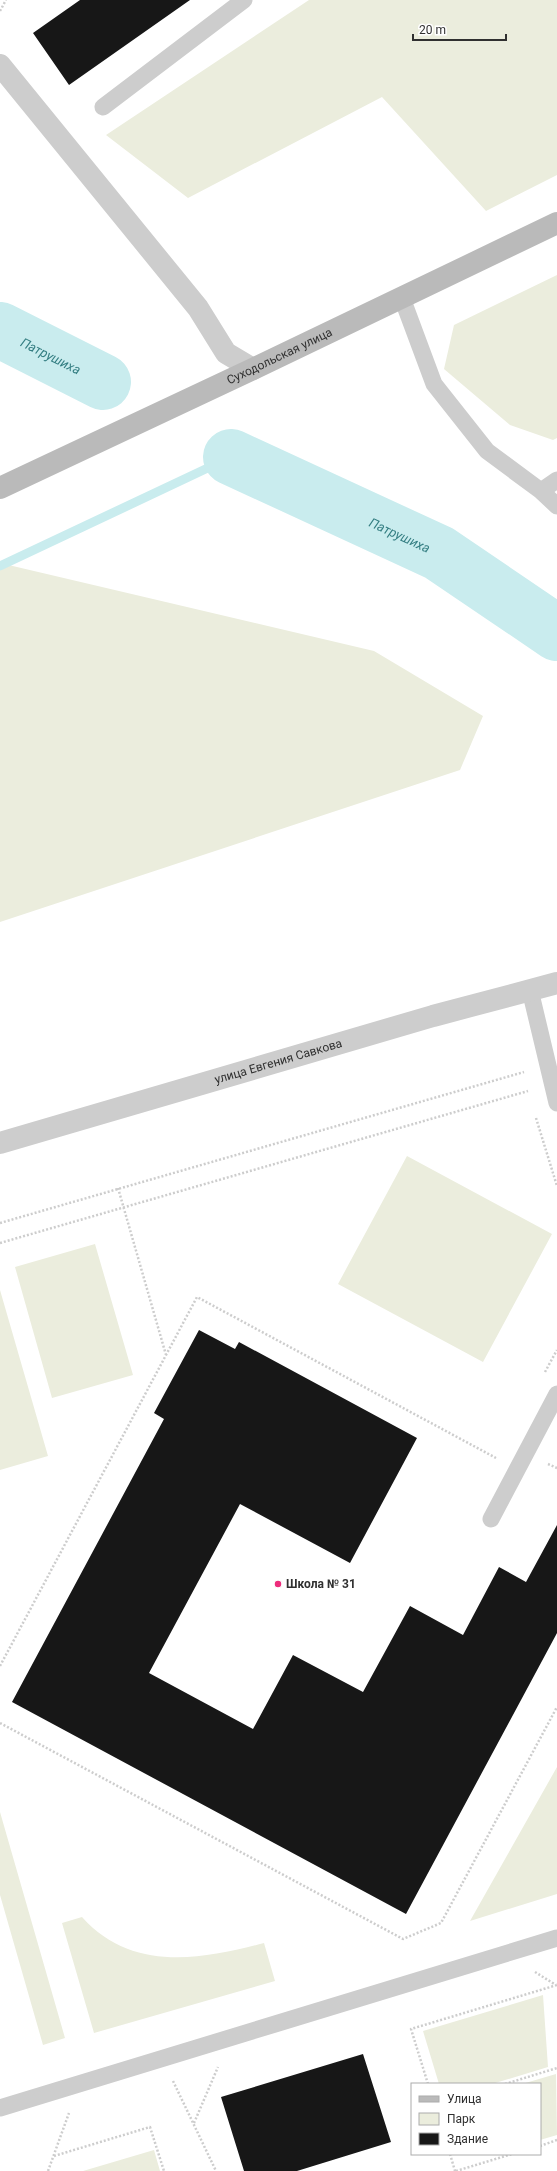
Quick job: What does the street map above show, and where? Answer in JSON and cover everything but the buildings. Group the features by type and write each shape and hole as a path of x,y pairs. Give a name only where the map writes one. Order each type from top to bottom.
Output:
{"main road":[{"name":"Суходольская улица","path":"0,488 253,370 557,223"}],"street":[{"path":"0,65 198,308 226,353 253,370"},
{"name":"улица Евгения Савкова","path":"0,1144 426,1018 557,983"}],"lane":[{"path":"103,107 244,0"},
{"path":"402,298 434,384 487,451 541,491 557,506"},
{"path":"541,491 557,480"},
{"path":"530,990 557,1103"},
{"path":"491,1519 557,1394"},
{"path":"0,2108 557,1938"}],"path":[{"path":"0,11 6,0"},
{"path":"0,1223 548,1065"},
{"path":"0,1243 552,1084"},
{"path":"528,1091 530,1098"},
{"path":"535,1113 557,1186"},
{"path":"118,1188 166,1355"},
{"path":"0,1666 197,1297 517,1470"},
{"path":"0,1724 403,1939 441,1923 557,1707"},
{"path":"428,2083 411,2029 556,1985 557,1986"},
{"path":"193,2123 231,2038"},
{"path":"162,2058 216,2171"},
{"path":"508,2083 557,2068"},
{"path":"48,2171 79,2084"},
{"path":"54,2156 150,2127 164,2171"},
{"path":"541,2146 557,2140"},
{"path":"450,2155 456,2171 509,2155"}],"green space":[{"path":"309,0 557,0 557,175 486,211 382,97 188,198 106,135"},
{"path":"557,275 557,438 553,440 510,425 444,369 454,325"},
{"path":"0,563 374,651 483,716 460,770 0,922"},
{"path":"407,1156 552,1234 483,1362 338,1284"},
{"path":"95,1244 133,1375 52,1398 15,1267"},
{"path":"0,1290 48,1456 0,1470"},
{"path":"557,1767 557,1894 470,1921"},
{"path":"0,1812 65,2038 43,2045 0,1895"},
{"path":"82,1917 101,1935 122,1947 145,1954 168,1957 192,1957 216,1954 264,1943 275,1981 94,2033 62,1923"},
{"path":"543,1995 548,2067 495,2083 439,2083 423,2031"},
{"path":"556,2074 557,2135 541,2140 541,2083 525,2083"},
{"path":"154,2150 160,2171 83,2171"}],"waterway":[{"name":"Патрушиха","path":"0,330 103,382"},
{"path":"0,566 231,457"},
{"name":"Патрушиха","path":"231,457 439,553 557,633"}],"place":[{"name":"Школа № 31","path":"278,1584"}]}
